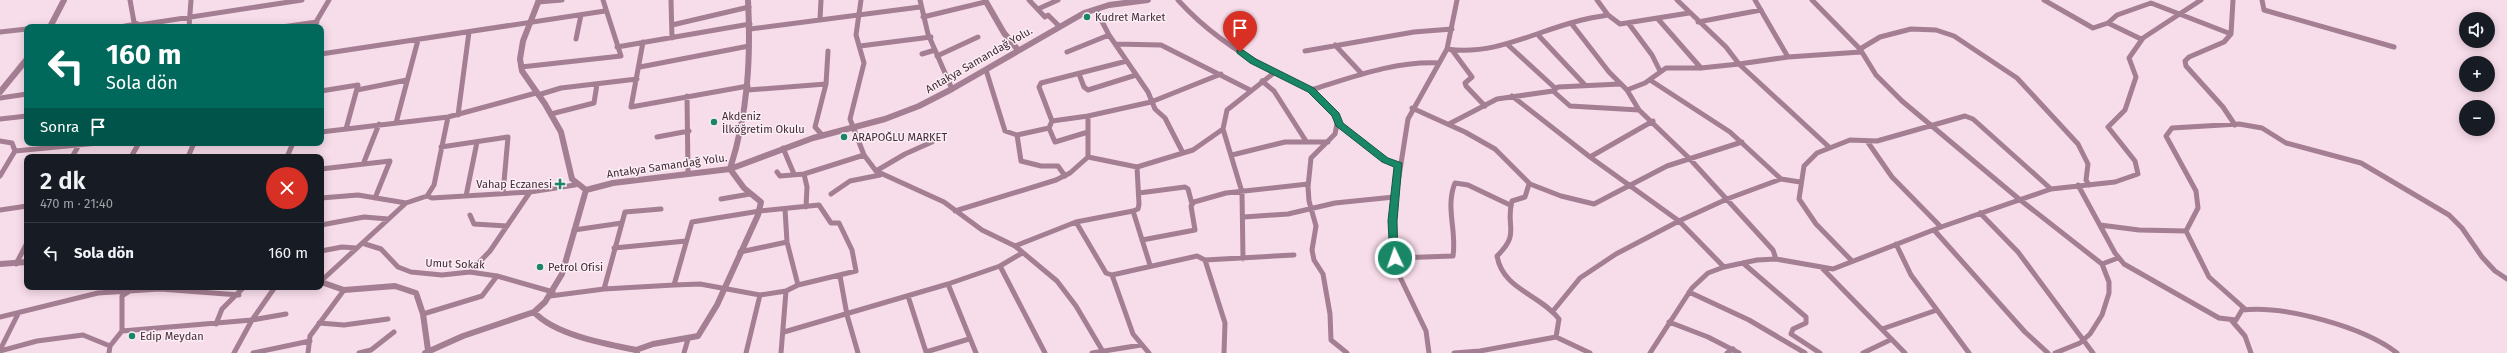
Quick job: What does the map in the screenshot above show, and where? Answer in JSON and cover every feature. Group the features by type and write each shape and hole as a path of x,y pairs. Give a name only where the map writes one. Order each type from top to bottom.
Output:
{"street":[{"path":"52,24 64,0"},
{"path":"130,0 132,14 136,24 302,0"},
{"path":"189,24 191,0"},
{"path":"302,24 316,22 329,0"},
{"path":"562,0 538,1 528,23 521,67 525,78 551,114 562,134 570,177 575,185"},
{"path":"521,67 562,61 593,61 621,56 605,11 603,0"},
{"path":"670,0 672,38"},
{"path":"534,312 537,317 546,324 587,338 636,351 660,342 688,339 698,336 726,289 740,252 760,211 761,202 750,194 730,169 740,141 748,88 750,26 748,0"},
{"path":"820,19 821,0"},
{"path":"861,0 856,35 864,63 850,119 852,129 864,154 878,173 920,190 944,202 982,230 1015,246 1057,281 1076,306 1102,350"},
{"path":"920,0 920,7 923,17 937,56 952,89"},
{"path":"1029,0 1045,16 1048,16 1059,26"},
{"path":"1038,9 1058,0"},
{"name":"Antakya Samandağ Yolu.","path":"586,190 613,183 730,169 783,148 822,136 852,129 919,106 986,70 1059,26 1109,5 1148,0"},
{"path":"1178,0 1201,24 1253,61 1311,90 1336,115 1339,124 1385,160 1399,165"},
{"path":"1429,353 1426,331 1399,275 1395,258 1392,221 1399,165 1412,108 1446,49 1452,29 1457,0"},
{"path":"1597,0 1608,15 1620,24 1629,24 1689,13"},
{"path":"1677,0 1726,48 1739,64 1829,147"},
{"path":"1755,0 1788,57"},
{"path":"1812,0 1860,50 1876,75 2019,200 2102,264 2108,272 2110,280 2107,304 2100,319 2083,341 2055,353"},
{"path":"2044,0 2093,28 2108,23 2117,16 2150,3 2231,34"},
{"path":"1650,353 1689,292 1708,273 1724,267 1776,259 1822,268 1833,268 1941,227 2052,189 2115,182 2138,174 2136,162 2111,134 2108,127 2125,110 2136,77 2129,58 2141,39 2201,0"},
{"path":"2233,0 2231,34 2224,42 2189,57 2185,61 2186,66 2223,107 2235,125"},
{"path":"2262,0 2264,10 2308,21 2394,47"},
{"path":"923,17 985,1 1018,50"},
{"path":"672,25 749,7"},
{"path":"617,47 750,26 920,7"},
{"path":"1096,10 1109,35 1136,75 1151,102 1165,118 1183,153"},
{"path":"1698,22 1761,10"},
{"path":"324,54 605,11"},
{"path":"576,39 581,15"},
{"path":"1446,49 1452,50 1508,45 1539,36 1571,23 1608,15"},
{"path":"1658,19 1701,68"},
{"path":"1571,23 1620,84 1627,90 1639,110 1653,121 1727,199 1773,250 1776,259"},
{"path":"2108,23 2141,39"},
{"path":"1629,24 1654,58 1660,71"},
{"path":"0,32 24,29"},
{"path":"1305,51 1414,32 1452,29"},
{"path":"1627,90 1650,80 1660,71 1672,67 1701,68 1860,50 1878,38 1911,29 1936,30 1954,36 2012,74 2078,144 2088,164 2086,180 2089,185"},
{"path":"458,115 469,32"},
{"path":"1067,52 1109,35"},
{"path":"860,46 931,36"},
{"path":"1539,36 1585,85"},
{"path":"937,56 978,37"},
{"path":"396,122 418,40"},
{"path":"643,42 640,67 631,107 687,96 748,88 826,84"},
{"path":"1115,44 1161,45 1250,90"},
{"path":"1508,45 1552,83 1554,90 1570,106 1639,110"},
{"path":"640,67 749,46"},
{"path":"1335,46 1362,74"},
{"path":"922,54 935,50"},
{"path":"1452,50 1472,77 1466,83 1466,86 1485,106"},
{"path":"822,136 815,127 826,84 828,51"},
{"path":"1088,132 1081,132 1055,142 1049,128 1052,122 1039,87 1040,83 1127,61"},
{"path":"1311,90 1362,74 1416,62 1439,63"},
{"path":"0,91 24,63"},
{"path":"986,70 1005,132 1017,135 1049,128"},
{"path":"1242,260 1244,217 1242,192 1223,129 1227,110 1250,90 1275,72"},
{"path":"1079,74 1084,87 1088,90 1136,75"},
{"path":"1052,122 1088,116 1151,102 1221,74"},
{"path":"324,132 448,117 470,110 561,88 637,79"},
{"path":"357,90 408,80"},
{"path":"1650,80 1714,120 1742,142 1781,179"},
{"path":"1262,81 1274,91 1306,141"},
{"path":"551,114 594,103 597,84"},
{"path":"1449,124 1497,99 1585,85 1620,84"},
{"path":"324,91 358,85 346,129"},
{"path":"0,98 24,94"},
{"path":"687,96 689,131 688,173"},
{"path":"1512,96 1590,157 1678,221 1724,267"},
{"path":"1412,108 1449,124 1496,150 1508,159 1529,184 1584,203 1594,204 1629,184 1667,166 1742,142"},
{"path":"0,119 24,116"},
{"path":"1088,116 1088,157"},
{"path":"1852,261 1806,211 1799,199 1800,182 1804,166 1817,153 1829,147 1850,140 1877,141 1963,116 1972,118 2052,189"},
{"path":"427,196 434,185 448,117"},
{"path":"1590,157 1653,121"},
{"path":"364,162 379,124"},
{"path":"1339,124 1336,134 1311,158 1308,184 1309,201 1316,226 1312,250 1314,260 1323,274 1330,314 1331,340 1337,348 1347,353"},
{"path":"2186,231 2198,208 2196,190 2166,136 2172,128 2235,125 2262,128 2286,143 2360,163 2449,215 2462,228 2482,257 2495,271 2507,279"},
{"path":"1088,157 1137,167 1193,150 1223,129"},
{"path":"657,137 689,131"},
{"path":"1017,135 1021,160 1041,166 1058,166 1065,176"},
{"path":"441,147 508,137 503,193"},
{"path":"0,141 12,143 15,151"},
{"path":"1232,155 1280,143 1306,141 1328,142"},
{"path":"1867,141 1879,162 1896,182 1941,227"},
{"path":"466,196 477,142"},
{"path":"831,194 850,181 878,173 905,154 932,142"},
{"path":"15,151 68,146"},
{"path":"783,148 794,174"},
{"path":"0,175 15,151"},
{"path":"777,172 780,176 804,174 864,154"},
{"path":"955,211 1065,176 1088,157"},
{"path":"324,169 364,162 390,161 374,198"},
{"path":"1015,246 1076,222 1138,209 1139,193 1137,167"},
{"path":"674,286 692,222 760,211 806,207 807,187 804,174"},
{"path":"1553,311 1580,278 1616,254 1678,221 1727,199 1781,179 1800,182"},
{"path":"1395,258 1453,256 1450,210 1452,188 1455,183 1468,185 1510,205"},
{"path":"1192,204 1221,194 1308,184"},
{"path":"1529,184 1525,197 1512,201 1510,205 1509,209 1512,238 1507,247 1497,256 1497,267 1503,276 1553,311 1559,319 1556,337"},
{"path":"324,278 356,248 365,244 388,219 406,203 427,196 432,198 530,192 575,185 586,190 562,274 551,294 534,312 426,351 423,314 416,294 404,288 395,286 344,290 324,282"},
{"path":"2078,185 2118,258 2128,268 2204,311 2219,318 2232,321 2245,336 2251,353"},
{"path":"1139,193 1185,187 1188,189 1192,204 1195,230 1142,240"},
{"path":"470,272 490,251 530,192"},
{"path":"722,199 750,194"},
{"path":"324,198 343,195 406,203"},
{"path":"1244,217 1312,210 1335,203 1394,197"},
{"name":"Umut Sokak","path":"365,244 382,249 398,267 411,272 442,275 470,272 497,276 551,294 604,289 700,284 760,295 786,291 798,285 856,271 852,250 839,223 831,223 818,205 806,207"},
{"path":"0,210 24,206"},
{"path":"604,289 625,212 661,209"},
{"path":"785,209 787,242 798,285"},
{"path":"1132,211 1150,265"},
{"path":"1980,213 2018,252 2093,353"},
{"path":"470,215 474,224 507,226"},
{"path":"324,224 364,217 388,219"},
{"path":"1076,222 1106,273 1112,275 1150,265 1197,256 1205,260 1242,260 1294,255"},
{"path":"574,230 622,223"},
{"path":"2100,225 2154,231 2186,231"},
{"path":"1934,230 2025,332 2048,353"},
{"path":"2186,231 2209,277 2245,309 2256,308 2308,318 2358,331 2397,353"},
{"path":"614,248 686,241"},
{"path":"740,252 787,242"},
{"path":"1896,244 1911,275 1969,353"},
{"path":"324,250 342,247 356,248"},
{"path":"16,264 24,249"},
{"path":"784,332 847,315 948,284 1000,266 1022,253"},
{"path":"2102,264 2118,258"},
{"path":"1205,260 1225,323 1224,353"},
{"path":"0,264 24,263"},
{"path":"1743,263 1806,317 1806,323 1793,329 1791,334 1820,353"},
{"path":"1000,266 1045,353"},
{"path":"1822,268 1882,329 1890,340 1905,353"},
{"path":"1112,275 1134,334 1141,345 1149,353"},
{"path":"423,314 482,296 497,276"},
{"path":"840,276 847,315 858,353"},
{"path":"948,284 969,339 976,353"},
{"path":"0,317 18,314 77,297 122,290"},
{"path":"109,353 110,346 122,331 122,296 129,290"},
{"path":"160,290 239,295"},
{"path":"216,324 222,309 239,295 242,290"},
{"path":"234,353 252,320 273,290"},
{"path":"308,353 310,336 344,290"},
{"path":"781,353 784,332 786,291"},
{"path":"1689,292 1749,320 1805,353"},
{"path":"746,353 754,327 760,295"},
{"path":"908,296 926,352 969,339"},
{"path":"2232,321 2239,318 2245,309"},
{"path":"1882,329 1937,310"},
{"path":"0,351 18,314"},
{"path":"122,331 216,324 286,314"},
{"path":"319,323 344,325 388,319"},
{"path":"1669,322 1740,353"},
{"path":"359,353 371,350 394,332"},
{"path":"0,351 37,341 83,335 110,346"},
{"path":"1454,353 1480,351 1556,337 1590,353"},
{"path":"684,353 688,339"},
{"path":"1863,353 1890,340"},
{"path":"253,353 310,341"},
{"path":"1092,353 1102,350 1141,345"},
{"path":"1727,353 1733,349"}],"place":[{"name":"Kudret Market","path":"1087,17"},
{"name":"Akdeniz İlköğretim Okulu","path":"714,122"},
{"name":"ARAPOĞLU MARKET","path":"844,137"},
{"name":"Vahap Eczanesi","path":"560,184"},
{"name":"Petrol Ofisi","path":"540,267"},
{"name":"Edip Meydan","path":"132,336"}],"route":[{"path":"1240,52 1253,61 1311,90 1336,115 1339,124 1385,160 1399,165 1392,221 1395,258"}]}
